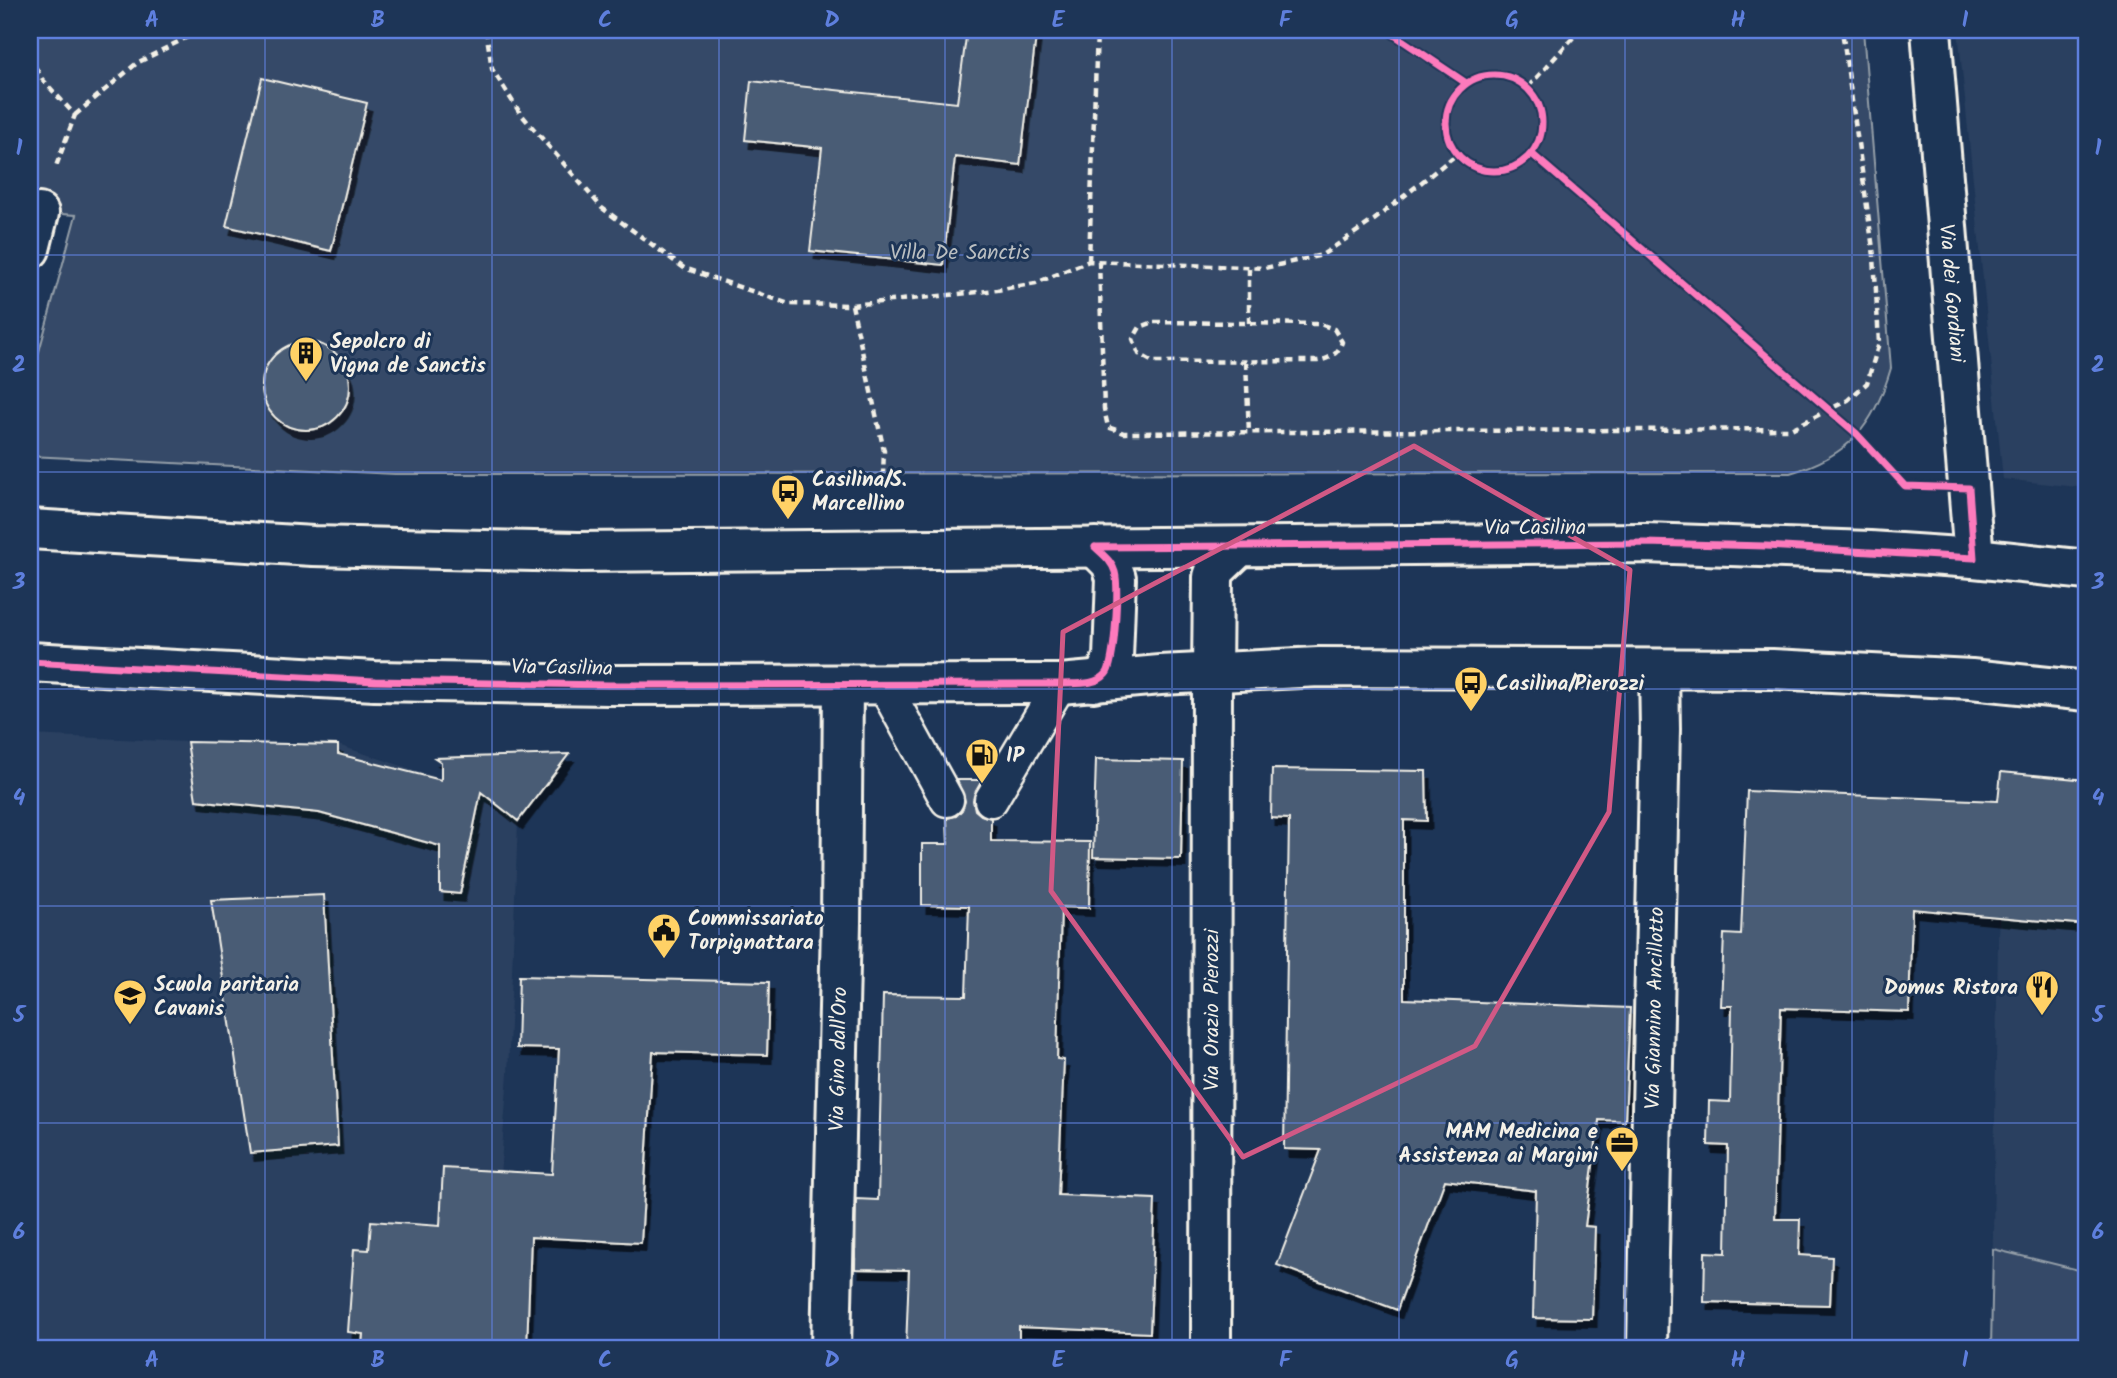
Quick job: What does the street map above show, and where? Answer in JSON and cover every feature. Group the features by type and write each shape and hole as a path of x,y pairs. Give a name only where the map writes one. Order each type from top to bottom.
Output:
{"main road":[{"name":"Via dei Gordiani","path":"1931,30 1974,558"},
{"name":"Via Casilina","path":"30,530 313,546 592,552 1645,543 1766,546 1974,558 2087,570"},
{"path":"1077,683 1105,676 1113,658 1116,578 1111,563 1095,547"},
{"name":"Via Orazio Pierozzi","path":"1211,1348 1213,577 1216,569 1239,547"},
{"name":"Via Casilina","path":"30,662 375,681 843,685 1077,683 1160,675 1319,667 1772,669 2008,682 2087,691"},
{"name":"Via Giannino Ancillotto","path":"1647,1348 1659,669"},
{"name":"Via Gino dall'Oro","path":"831,1348 843,685"}],"lane":[{"path":"991,800 1077,683"},
{"path":"884,685 947,800"}],"path":[{"path":"34,231 75,115 137,63 201,30"},
{"path":"486,30 492,69 520,113 602,208 684,268 789,304 852,305 997,290 1036,283 1089,261 1265,268 1322,255 1374,219 1457,154"},
{"path":"1089,261 1097,30"},
{"path":"1387,30 1466,83"},
{"path":"1528,87 1580,30"},
{"path":"1099,261 1104,410 1108,427 1124,433 1791,429 1847,400 1867,383 1879,343 1874,256 1842,30"},
{"path":"30,57 42,79 75,115"},
{"path":"1498,74 1528,87 1537,99 1543,127 1532,154 1518,165 1502,171 1486,171 1469,165 1457,154 1449,140 1447,109 1455,95 1466,83 1481,76 1498,74"},
{"path":"1532,154 1857,434 1905,486"},
{"path":"1249,267 1249,323"},
{"path":"852,305 884,451 883,474"},
{"path":"1154,321 1249,323 1320,324 1334,329 1342,342 1339,350 1326,359 1153,362 1139,354 1133,340 1140,327 1154,321"},
{"path":"1246,362 1249,433"}],"highlighted area":[{"path":"1414,446 1630,570 1609,812 1475,1046 1243,1157 1051,891 1063,632"}],"shaded area":[{"path":"1958,30 2087,30 2087,488 2003,479"},
{"path":"30,735 338,745 481,792 518,821 508,1074 494,1252 531,1254 527,1348 30,1348"},
{"name":"Domus Ristora","path":"2001,772 2087,784 2087,1348 1991,1348"}],"green space":[{"name":"Villa De Sanctis","path":"30,30 1863,30 1891,368 1876,406 1856,436 1828,458 1790,473 395,474 30,456 30,385 76,215 30,212"},
{"path":"1993,1249 2087,1272 2087,1348 1991,1348"}],"building":[{"path":"967,30 1036,36 1020,165 955,157 943,265 810,251 822,148 745,140 751,81 957,103"},
{"path":"262,78 367,103 331,251 226,226"},
{"name":"Sepolcro di Vigna de Sanctis","path":"306,342 323,346 337,355 346,369 350,386 346,403 337,417 323,426 306,430 289,426 275,417 266,403 262,386 266,369 275,355 289,346"},
{"path":"187,742 338,745 338,754 441,780 441,762 435,758 569,754 518,821 481,792 460,894 440,892 440,846 319,813 196,800"},
{"path":"1096,759 1183,761 1181,859 1093,857"},
{"path":"1272,769 1426,771 1427,821 1404,820 1404,999 1630,1008 1625,1121 1599,1120 1585,1226 1595,1227 1592,1319 1533,1318 1536,1191 1445,1180 1397,1310 1277,1265 1321,1150 1284,1149 1289,819 1271,818"},
{"path":"2001,772 2087,780 2087,925 1912,909 1909,1012 1781,1008 1775,1219 1800,1219 1799,1255 1832,1257 1830,1305 1704,1302 1705,1252 1726,1253 1728,1146 1708,1145 1709,1101 1730,1102 1732,1006 1721,1006 1724,934 1741,935 1747,791 1998,801"},
{"path":"957,780 982,780 973,800 975,810 991,818 991,841 1090,842 1089,908 1061,907 1057,1059 1064,1060 1058,1195 1155,1199 1150,1333 1019,1327 1019,1348 906,1348 909,1270 855,1269 856,1199 878,1200 883,995 966,996 969,906 922,905 922,844 948,844 947,818 956,816 965,801"},
{"path":"324,895 338,1146 250,1153 211,900"},
{"path":"519,976 769,982 767,1055 653,1052 641,1243 531,1237 527,1348 362,1348 363,1334 348,1332 354,1249 369,1250 371,1221 440,1226 443,1168 552,1174 559,1049 517,1048"}],"cycle path":[{"path":"1387,30 1466,83"},
{"path":"1494,75 1512,78 1528,89 1539,105 1542,123 1539,141 1528,157 1512,168 1494,171 1476,168 1460,157 1449,141 1446,123 1449,105 1460,89 1476,78 1494,75"},
{"path":"1095,547 1645,543 1766,546 1974,558 1969,488 1905,486 1857,434 1532,154"},
{"path":"30,662 375,681 609,685 1085,683 1102,678 1106,674 1112,656 1115,625 1117,593 1114,568 1095,547"}],"place":[{"name":"Sepolcro di Vigna de Sanctis","path":"306,383"},
{"name":"Casilina/S. Marcellino","path":"788,521"},
{"name":"Casilina/Pierozzi","path":"1471,713"},
{"name":"IP","path":"982,785"},
{"name":"Commissariato Torpignattara","path":"664,960"},
{"name":"Domus Ristora","path":"2042,1017"},
{"name":"Scuola paritaria Cavanis","path":"130,1026"},
{"name":"MAM Medicina e Assistenza ai Margini","path":"1622,1173"}]}
